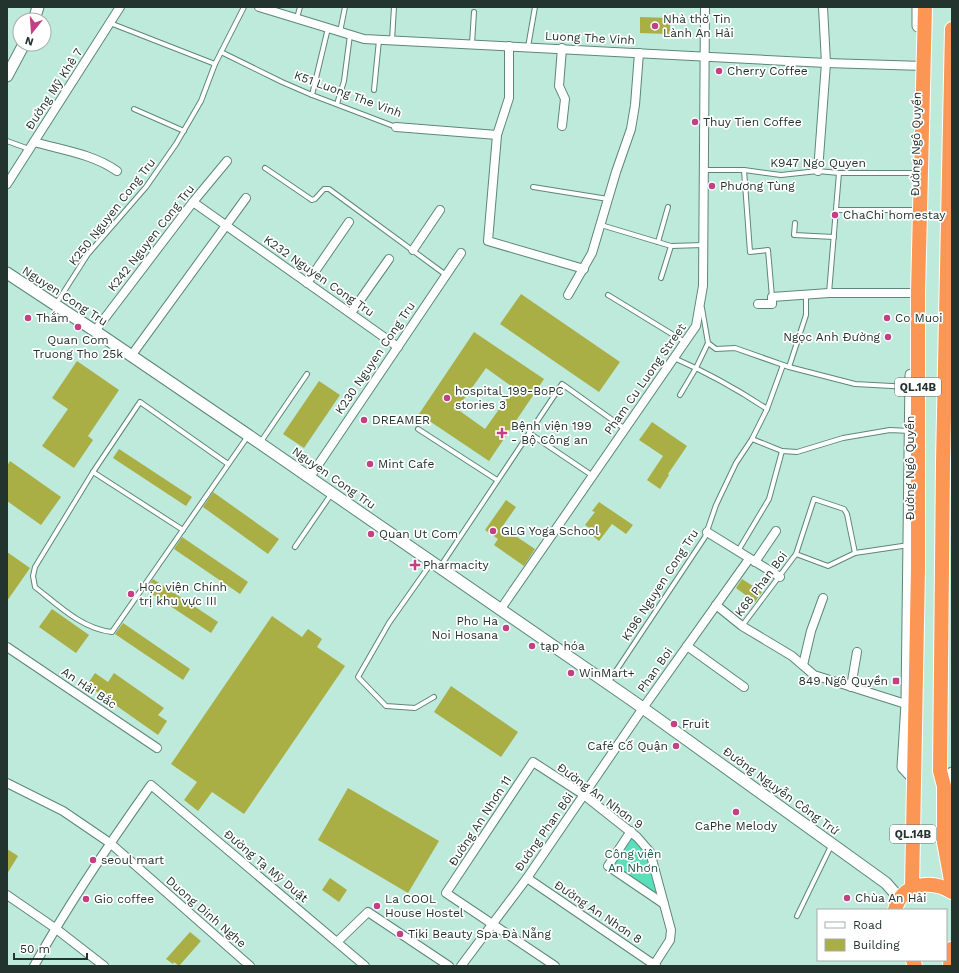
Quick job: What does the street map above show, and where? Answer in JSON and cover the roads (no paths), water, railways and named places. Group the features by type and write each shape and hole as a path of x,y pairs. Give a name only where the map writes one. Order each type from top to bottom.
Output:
{"highway":[{"path":"921,66 925,7"},
{"name":"QL.14B","path":"952,29 948,464 940,771 944,786 944,842 952,886"},
{"name":"Đường Ngô Quyền","path":"912,888 915,780 912,706 914,431 921,66"},
{"path":"898,904 912,888 922,885 933,884 944,887 952,892"},
{"path":"950,950 950,966"}],"street":[{"name":"Đường Mỹ Khê 7","path":"7,184 120,7"},
{"name":"Luong The Vinh","path":"259,7 364,39 562,48 826,63 921,66"},
{"name":"Pham Cu Luong Street","path":"500,610 696,326 703,286 705,7"},
{"path":"818,171 826,63 823,7"},
{"name":"Đường Ngô Quyền","path":"916,293 914,210 921,66 918,7"},
{"path":"509,46 509,98 497,135 488,241 584,269"},
{"path":"562,48 559,86 565,99 562,126"},
{"path":"7,76 20,52"},
{"path":"568,295 592,253 616,172 631,129 635,105 639,52"},
{"name":"K51 Luong The Vinh","path":"396,127 497,135"},
{"path":"32,146 86,156 108,164 117,171"},
{"name":"K242 Nguyen Cong Tru","path":"95,331 193,202 227,161"},
{"path":"131,356 246,198"},
{"name":"K232 Nguyen Cong Tru","path":"193,202 398,347"},
{"path":"412,250 440,210"},
{"path":"307,283 349,222"},
{"name":"K230 Nguyen Cong Tru","path":"310,477 461,253"},
{"path":"351,314 389,259"},
{"name":"Nguyen Cong Tru","path":"7,273 310,477 500,610 644,708"},
{"path":"758,304 772,304 772,297 806,294 916,293"},
{"name":"Phan Boi","path":"644,708 716,605 776,531"},
{"path":"707,532 780,577"},
{"path":"803,665 811,631 823,598"},
{"path":"716,605 742,626 792,656 814,675 912,706"},
{"name":"Phan Boi","path":"687,646 744,687"},
{"name":"An Hải Bắc","path":"7,647 157,748"},
{"path":"851,686 857,652"},
{"name":"Đường Phan Bôi","path":"460,966 527,878 644,708"},
{"name":"Đường Nguyễn Công Trứ","path":"644,708 886,883 898,904"},
{"name":"Đường An Nhơn 9","path":"533,762 584,795 637,837 650,852 671,930 670,940 655,965"},
{"name":"Đường An Nhơn 11","path":"493,923 446,893 533,762"},
{"path":"944,786 952,773"},
{"name":"Duong Dinh Nghe","path":"7,784 63,811 110,843 250,966"},
{"name":"Đường Tạ Mỹ Duật","path":"110,843 151,785 338,941 365,966"},
{"path":"631,832 608,866 664,904"},
{"path":"34,966 55,928 110,843"},
{"name":"Đường An Nhơn 8","path":"527,878 655,965"},
{"path":"7,895 55,928 104,966"},
{"path":"338,941 368,912 449,966"},
{"path":"493,923 555,966"}],"lane":[{"name":"K250 Nguyen Cong Tru","path":"55,305 88,254 146,187 176,144 201,102 215,64 244,7"},
{"path":"297,18 300,7"},
{"path":"340,32 345,7"},
{"path":"392,40 394,7"},
{"path":"528,47 535,7"},
{"path":"472,44 474,12"},
{"path":"110,24 215,64"},
{"path":"312,95 328,28"},
{"path":"337,104 344,81 350,35"},
{"path":"374,90 379,39"},
{"name":"K51 Luong The Vinh","path":"221,52 312,95 396,127"},
{"path":"134,109 184,131"},
{"path":"7,140 32,146"},
{"path":"265,168 312,200 315,199 324,189 329,189 446,275"},
{"name":"K947 Ngo Quyen","path":"704,170 744,170 781,175 818,171 839,173 915,173"},
{"path":"744,170 750,252 768,250 772,297"},
{"path":"829,294 839,173"},
{"path":"533,187 608,199"},
{"path":"658,242 668,207"},
{"path":"836,210 914,210"},
{"path":"795,223 794,234 834,237"},
{"path":"601,225 671,246 704,245"},
{"path":"661,278 671,246"},
{"path":"789,367 806,315 806,294"},
{"path":"608,295 685,342"},
{"path":"680,395 696,368 708,343 701,302"},
{"path":"708,343 716,349 735,348 789,367 854,384 915,387"},
{"path":"674,358 744,393 767,409"},
{"name":"K196 Nguyen Cong Tru","path":"608,683 705,537 716,505 736,463 752,439 767,409 783,365"},
{"path":"259,443 307,374"},
{"path":"434,697 415,708 386,706 358,677 389,624 436,564 497,480 562,384 625,429"},
{"path":"228,464 140,402 93,472 35,568 33,576 35,587 84,624 102,632 112,632 248,436"},
{"path":"418,429 497,480"},
{"path":"752,439 782,451 797,452 843,438 890,430 914,431"},
{"path":"530,433 592,476"},
{"path":"738,552 768,499 782,451"},
{"path":"93,472 183,530"},
{"path":"295,547 332,493"},
{"name":"K68 Phan Boi","path":"742,626 796,554 814,499 844,509 847,514 855,552"},
{"path":"796,554 828,566 855,552 914,544"},
{"path":"797,916 832,844"}],"place":[{"name":"Nhà thờ Tin Lành An Hải","path":"655,26"},
{"name":"Cherry Coffee","path":"719,71"},
{"name":"Thuy Tien Coffee","path":"695,122"},
{"name":"Phương Tùng","path":"712,186"},
{"name":"ChaChi homestay","path":"835,215"},
{"name":"Thắm","path":"28,318"},
{"name":"Co Muoi","path":"887,318"},
{"name":"Quan Com Truong Tho 25k","path":"78,327"},
{"name":"Ngọc Anh Đường","path":"888,337"},
{"name":"hospital_199-BoPC stories 3","path":"447,398"},
{"name":"DREAMER","path":"364,420"},
{"name":"Bệnh viện 199 - Bộ Công an","path":"502,433"},
{"name":"Mint Cafe","path":"370,464"},
{"name":"GLG Yoga School","path":"493,531"},
{"name":"Quan Ut Com","path":"371,534"},
{"name":"Pharmacity","path":"415,565"},
{"name":"Học viện Chính trị khu vực III","path":"131,594"},
{"name":"Pho Ha Noi Hosana","path":"506,628"},
{"name":"tạp hóa","path":"532,646"},
{"name":"WinMart+","path":"571,673"},
{"name":"849 Ngô Quyền","path":"896,681"},
{"name":"Fruit","path":"674,724"},
{"name":"Café Cố Quận","path":"676,746"},
{"name":"CaPhe Melody","path":"736,812"},
{"name":"seoul mart","path":"93,860"},
{"name":"Chùa An Hải","path":"847,898"},
{"name":"Gio coffee","path":"86,899"},
{"name":"La COOL House Hostel","path":"377,906"},
{"name":"Tiki Beauty Spa Đà Nẵng","path":"400,934"}],"park label":[{"name":"Công viên An Nhơn","path":"633,861"}]}
